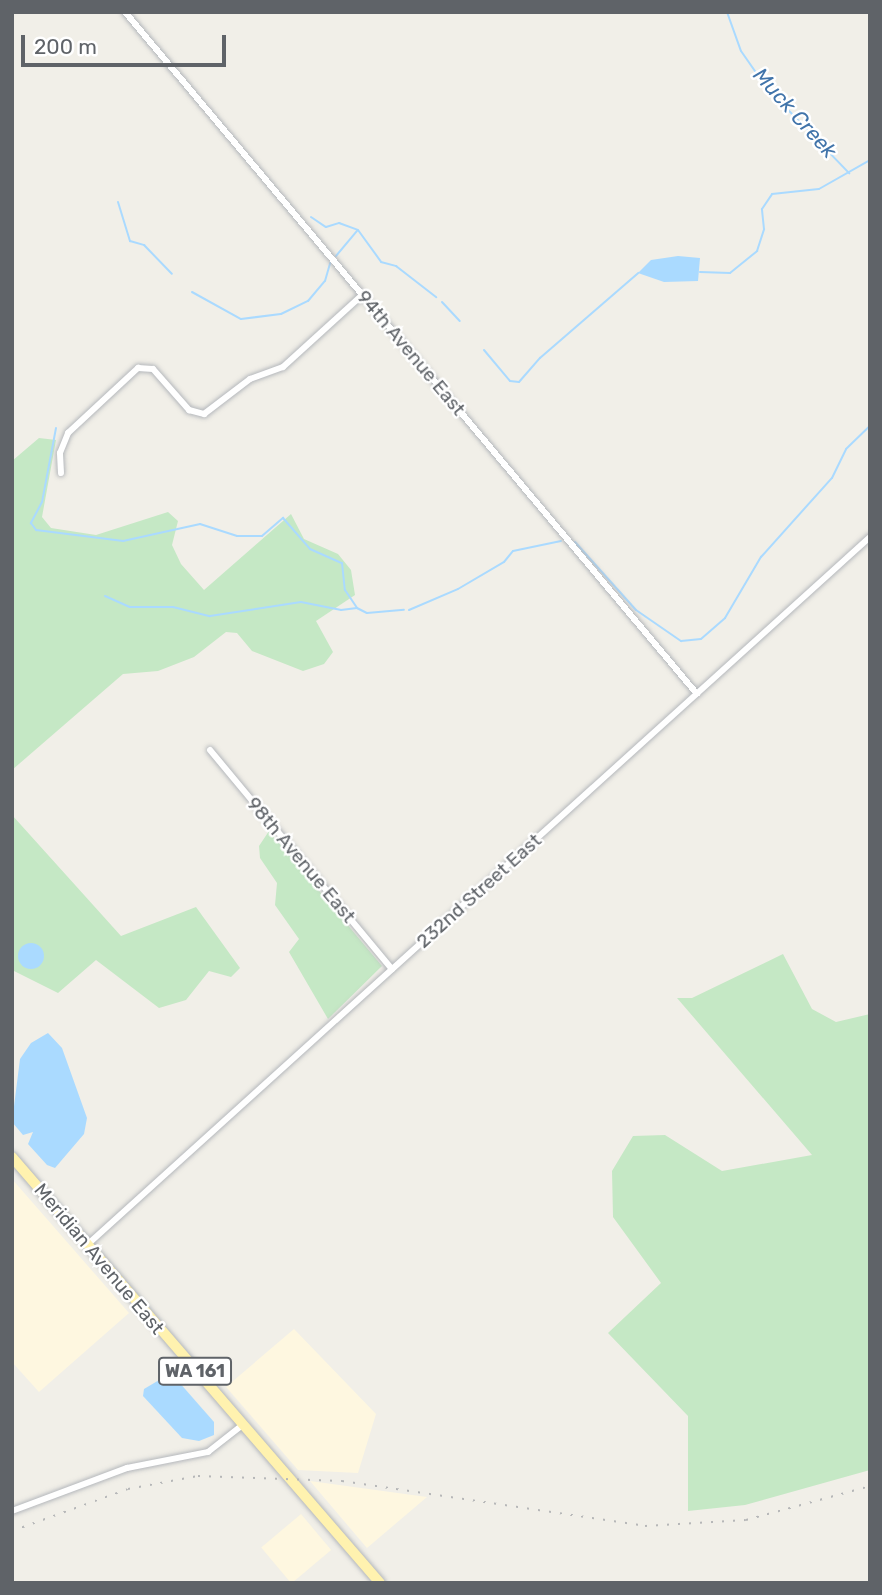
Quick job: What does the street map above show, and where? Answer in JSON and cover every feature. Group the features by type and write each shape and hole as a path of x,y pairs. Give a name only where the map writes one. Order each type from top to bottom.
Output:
{"main road":[{"name":"Meridian Avenue East","path":"12,1157 241,1426 380,1583"}],"street":[{"name":"94th Avenue East","path":"125,12 697,694"},
{"path":"61,473 60,453 68,433 129,375 144,368 159,373 189,411 201,415 250,379 283,367 362,295"},
{"name":"232nd Street East","path":"87,1245 870,537"},
{"name":"98th Avenue East","path":"210,750 392,969"},
{"path":"12,1511 103,1476 208,1452 241,1426"}],"shaded area":[{"path":"12,1179 129,1313 39,1392 12,1362"},
{"path":"294,1329 376,1414 358,1473 298,1470 226,1387"},
{"path":"310,1481 427,1497 367,1548"},
{"path":"301,1514 331,1550 291,1583 261,1547"}],"green space":[{"path":"39,438 56,440 42,517 51,528 96,535 168,512 178,521 172,545 181,564 204,590 291,514 304,539 338,554 351,570 355,595 316,621 333,652 324,664 303,671 252,651 237,633 226,632 194,657 158,671 123,674 12,770 12,461"},
{"path":"12,815 121,936 196,907 240,968 231,977 209,971 186,1000 159,1008 96,960 58,993 12,970"},
{"path":"269,831 382,966 328,1019 289,952 299,939 275,905 277,883 260,858 259,846"},
{"path":"783,954 812,1009 836,1022 870,1014 870,1470 745,1505 688,1511 688,1416 608,1333 661,1283 613,1217 612,1171 633,1136 665,1135 722,1171 812,1155 677,998 692,998"}],"water":[{"path":"678,256 700,258 698,281 664,282 638,273 651,260"},
{"path":"31,943 40,947 44,956 40,965 31,969 22,965 18,956 22,947"},
{"path":"48,1033 62,1048 87,1118 84,1134 55,1168 47,1165 28,1144 33,1132 23,1135 12,1122 20,1059 31,1043"},
{"path":"171,1373 214,1422 214,1435 199,1441 182,1438 143,1396 144,1389"}],"waterway":[{"name":"Muck Creek","path":"727,12 741,51 766,87 849,173"},
{"path":"700,272 730,273 757,251 764,229 762,209 772,194 819,189 870,160"},
{"path":"118,202 130,241 144,245 172,274"},
{"path":"311,217 326,227 339,223 358,230 381,262 396,266 436,297"},
{"path":"336,256 357,231"},
{"path":"192,292 241,319 281,314 308,301 325,281 330,263"},
{"path":"484,350 510,381 519,382 540,358 638,273"},
{"path":"442,302 460,321"},
{"path":"575,542 636,610 681,641 701,639 725,618 761,557 832,478 846,449 870,426"},
{"path":"56,428 42,502 31,523 36,530 123,541 200,524 237,536 262,536 283,518 310,549 342,563 345,590 357,608"},
{"path":"409,610 458,589 504,562 513,551 561,541"},
{"path":"105,596 130,607 173,607 210,616 301,602 341,610 357,608 367,613 404,610"}],"railway":[{"path":"12,1531 128,1489 198,1476 342,1481 645,1526 746,1520 870,1486"}]}
